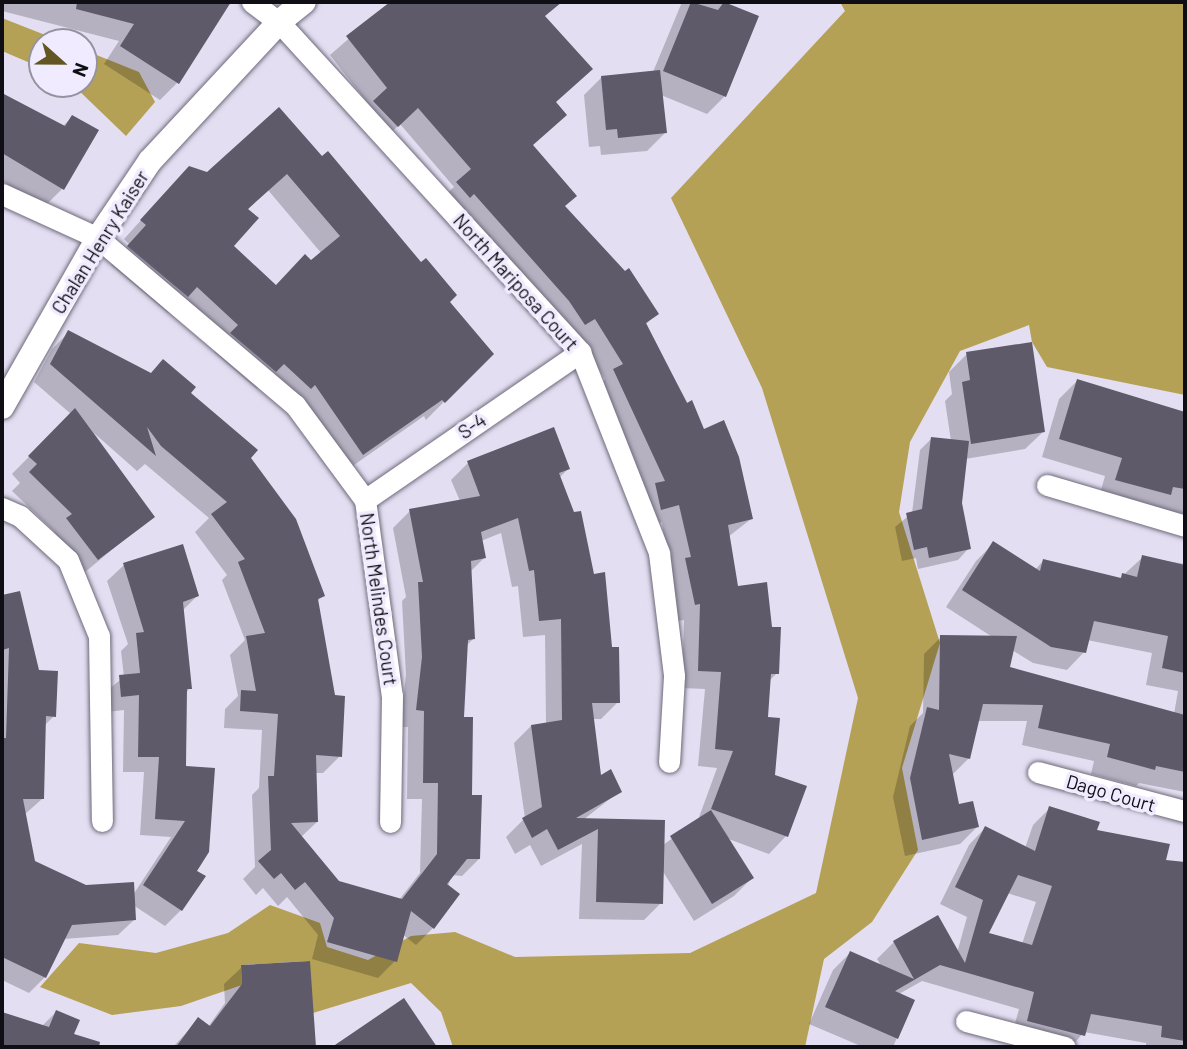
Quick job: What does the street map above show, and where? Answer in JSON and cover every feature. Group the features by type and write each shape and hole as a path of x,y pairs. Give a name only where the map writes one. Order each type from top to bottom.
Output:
{"street":[{"name":"North Mariposa Court","path":"252,2 279,22 580,352 659,553 674,676 669,762"},
{"name":"Chalan Henry Kaiser","path":"2,407 98,238 150,161 279,22 304,2"},
{"name":"North Melindes Court","path":"2,194 98,238 295,405 365,500 392,696 390,822"},
{"name":"S-4","path":"365,500 580,352"},
{"path":"1047,485 1185,526"},
{"path":"2,508 20,516 68,560 99,636 102,821"},
{"name":"Dago Court","path":"1038,772 1185,811"},
{"path":"965,1021 1065,1047"}],"shaded area":[{"path":"840,2 1185,2 1185,395 1047,367 1032,342 1029,325 960,351 910,442 899,512 940,643 902,768 918,850 872,922 824,959 805,1047 453,1047 441,1012 411,983 313,1013 309,961 241,965 242,985 181,1006 112,1015 40,987 79,943 156,953 228,933 270,905 320,923 327,947 368,960 411,936 455,932 515,957 690,953 816,893 858,698 762,388 671,198 845,11"},
{"path":"2,18 28,28 28,62 2,51"},
{"path":"98,56 139,72 155,102 126,136 87,98 98,98"}],"building":[{"path":"77,2 231,2 179,84 120,46 134,24 76,9"},
{"path":"390,2 562,2 545,16 593,69 556,102 567,115 533,145 577,196 565,206 625,271 629,268 659,314 646,323 687,403 692,400 704,429 724,420 739,457 753,519 728,525 738,586 767,582 772,627 781,627 779,674 771,674 768,717 780,718 775,775 807,786 788,837 711,809 733,751 715,749 721,672 698,671 700,604 695,605 685,558 691,557 679,505 661,510 655,483 665,481 613,369 623,364 595,319 585,325 569,301 474,194 470,198 456,182 471,169 418,108 398,127 373,101 387,88 346,36"},
{"path":"691,2 718,10 724,2 759,16 726,97 663,71"},
{"path":"660,70 667,133 618,138 617,129 606,130 601,76"},
{"path":"2,93 65,126 72,115 99,130 64,190 2,153"},
{"path":"279,107 322,156 328,151 421,262 426,258 457,295 450,302 494,354 445,403 442,400 363,455 315,385 311,389 284,364 276,372 230,333 238,325 197,287 188,297 127,246 146,225 140,220 189,166 207,172","holes":["287,174 340,236 311,260 305,254 276,285 234,246 259,218 248,209"]},
{"path":"68,330 151,373 163,359 196,387 191,393 258,450 251,458 296,519 325,596 318,599 335,695 345,696 342,757 316,755 318,822 291,823 339,881 402,899 437,854 438,783 423,783 424,711 416,710 422,657 418,582 423,582 409,509 480,496 467,461 554,427 570,469 559,473 574,512 581,511 594,574 605,572 612,647 619,647 620,703 592,703 601,775 611,769 622,792 576,818 665,820 663,904 596,902 598,829 558,850 547,829 532,838 522,818 542,807 531,725 562,720 561,619 539,621 534,570 529,571 518,518 481,532 486,558 471,561 475,639 468,640 464,717 473,717 472,795 482,795 480,859 467,859 447,884 460,894 434,929 411,911 397,962 327,942 334,918 305,882 295,890 281,873 274,879 258,861 271,850 268,776 274,776 278,714 240,711 241,690 256,691 246,636 265,633 238,562 245,559 211,514 227,502 161,446 147,427 156,456 50,364"},
{"path":"1032,342 1045,432 971,444 962,382 970,380 966,352"},
{"path":"1077,379 1185,412 1185,489 1173,487 1171,495 1115,480 1122,458 1059,439"},
{"path":"75,408 155,517 98,560 66,518 72,514 29,472 37,464 28,456"},
{"path":"931,437 969,441 962,503 971,549 929,558 927,547 914,550 906,513 922,509"},
{"path":"993,541 1040,571 1043,559 1121,578 1122,573 1137,577 1142,555 1185,565 1185,673 1162,668 1168,636 1094,621 1086,653 1051,647 962,590"},
{"path":"183,544 199,596 183,602 192,689 187,689 186,766 215,768 209,852 197,871 206,876 182,911 143,885 185,821 155,819 159,757 138,757 139,695 121,697 119,675 140,673 136,633 144,632 123,563"},
{"path":"20,591 39,670 58,671 56,717 46,716 44,799 23,799 35,861 86,885 134,882 136,920 72,925 46,978 2,957 2,738 6,738 9,648 2,650 2,595"},
{"path":"940,635 1017,636 1010,667 1185,715 1185,772 1156,766 1155,770 1107,757 1110,744 1038,728 1043,705 983,704 970,759 949,754 959,804 973,801 979,827 922,840 910,778 927,707 939,710"},
{"path":"1049,806 1100,822 1097,830 1170,844 1166,860 1185,862 1185,1041 1161,1037 1162,1026 1091,1014 1085,1036 1027,1021 1034,992 940,965 895,991 915,1000 898,1039 825,1007 850,951 914,979 893,941 938,915 965,963 983,900 955,887 985,826 1035,851","holes":["1018,875 1052,886 1032,945 989,933"]},
{"path":"711,810 754,878 712,904 670,836"},
{"path":"310,961 316,1047 176,1047 198,1017 210,1026 242,984 241,965"},
{"path":"404,998 437,1047 332,1047"},
{"path":"56,1010 80,1020 74,1034 100,1042 99,1047 2,1047 2,1012 49,1027"}]}
